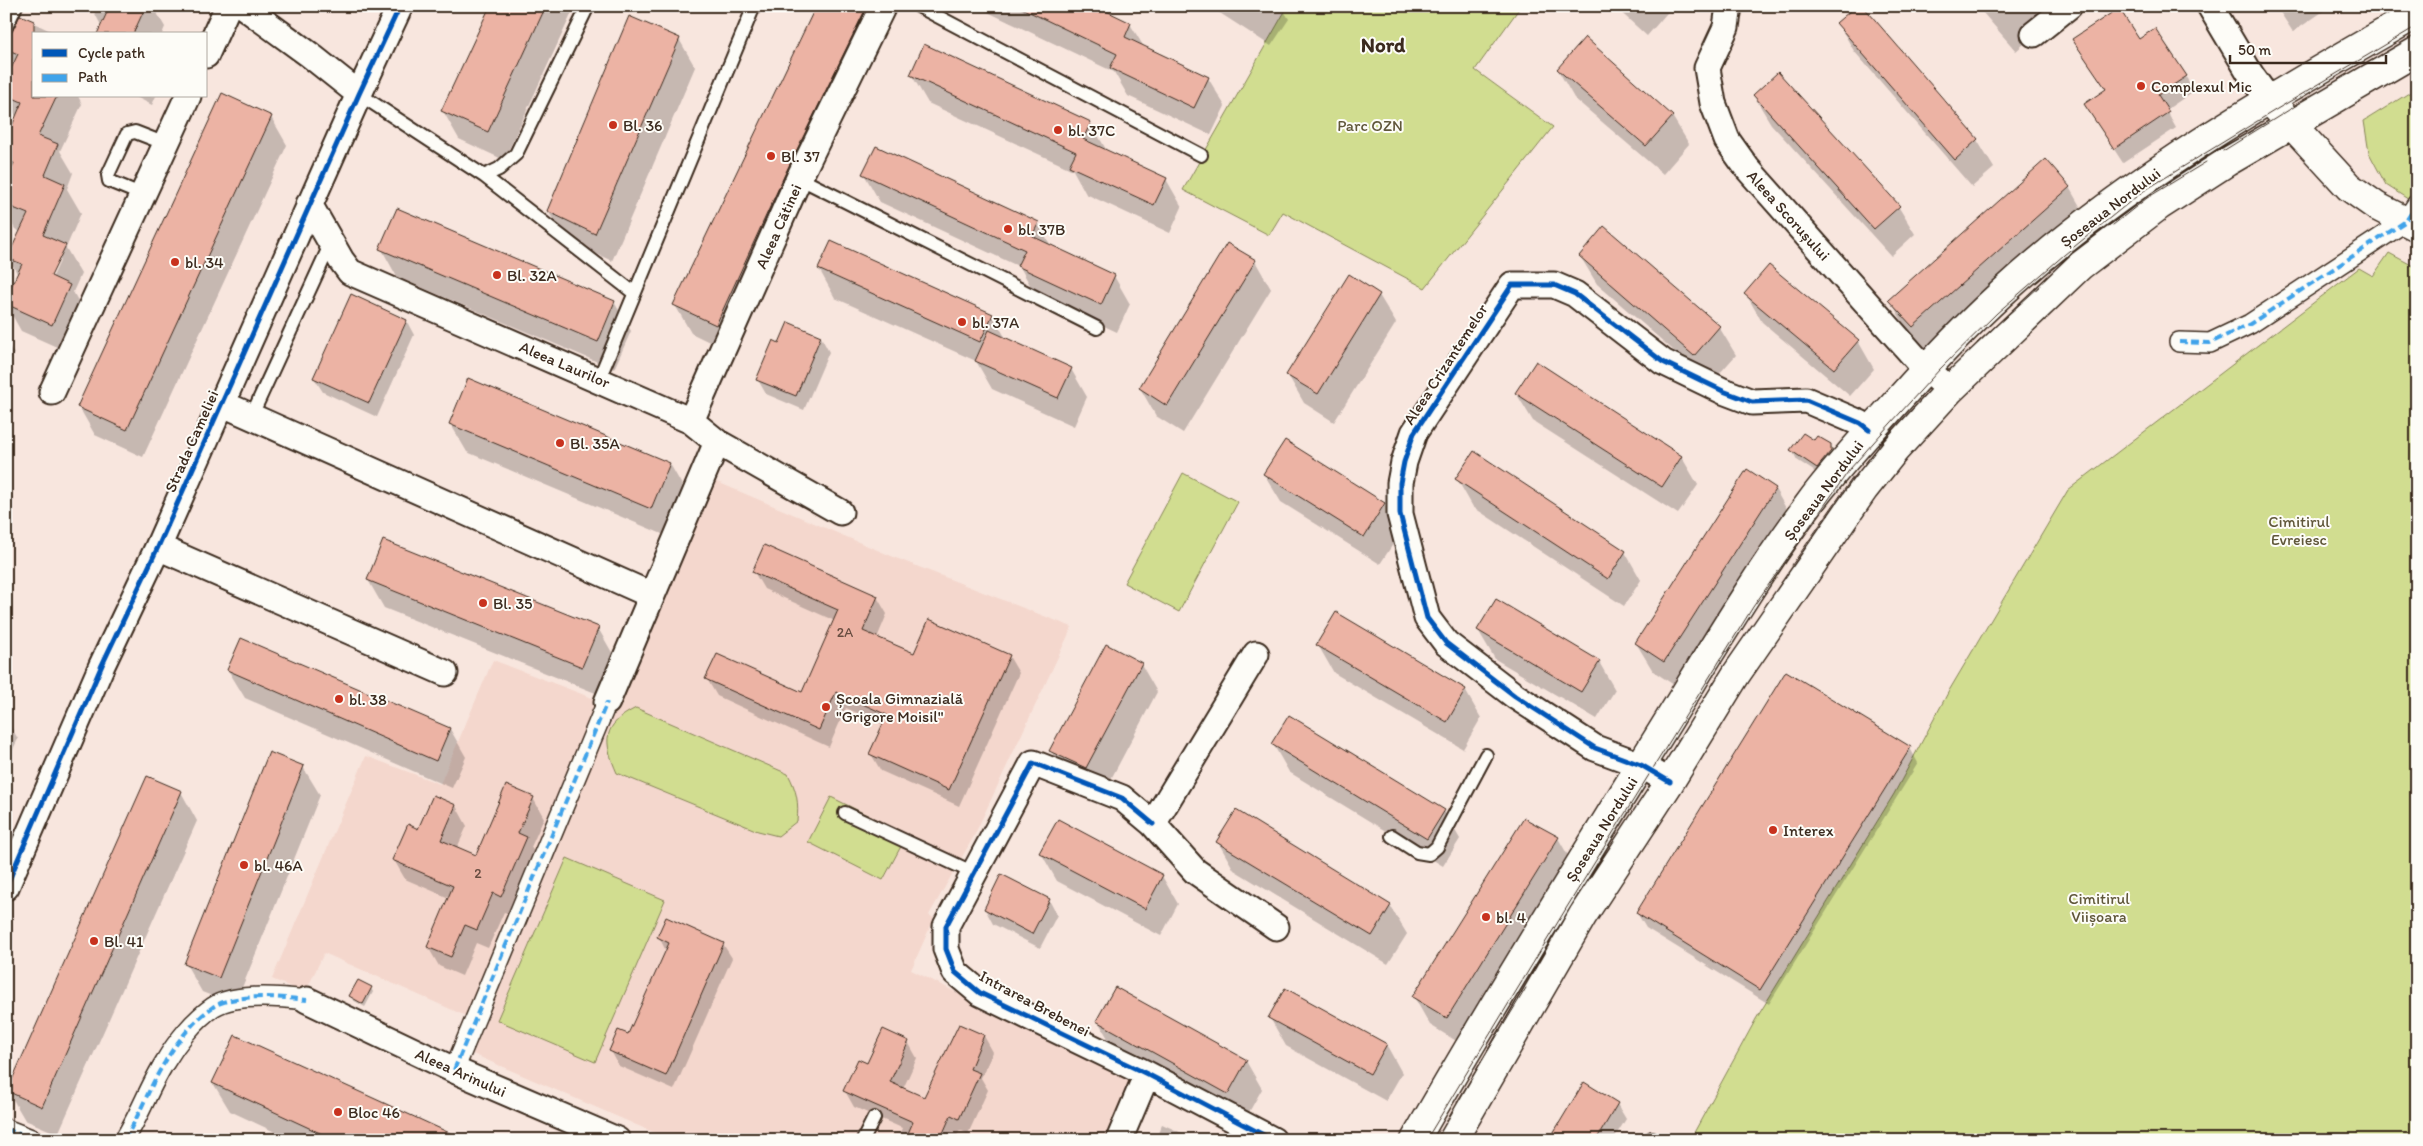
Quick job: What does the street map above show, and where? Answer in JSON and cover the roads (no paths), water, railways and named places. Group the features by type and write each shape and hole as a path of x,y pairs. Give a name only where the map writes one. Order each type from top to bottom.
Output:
{"main road":[{"name":"Șoseaua Nordului","path":"1415,1140 1495,1000 1748,594 1808,505 1869,430 1925,368 2001,294 2093,218 2146,178 2269,100 2417,14"},
{"name":"Șoseaua Nordului","path":"1453,1140 1583,915 1670,782 1737,673 1864,489 1895,450 1950,390 2080,266 2159,206 2290,124 2417,52"},
{"path":"2269,100 2349,187 2376,206 2413,217"}],"street":[{"path":"208,51 228,6"},
{"path":"242,6 310,55 359,94"},
{"name":"Strada Cameliei","path":"6,887 102,665 158,547 400,6"},
{"name":"Aleea Cătinei","path":"691,421 799,178 883,6"},
{"name":"Aleea Scorușului","path":"1729,6 1726,27 1707,68 1713,103 1727,140 1746,168 1925,368 1950,390"},
{"path":"2034,34 2069,6"},
{"path":"2210,6 2251,75 2269,100"},
{"path":"52,392 187,98"},
{"name":"Aleea Laurilor","path":"310,204 331,243 350,272 599,379 691,421 717,442 840,512"},
{"path":"2179,342 2210,343 2250,324 2413,217"},
{"name":"Aleea Crizantemelor","path":"1670,782 1641,765 1595,748 1515,696 1446,643 1427,618 1400,514 1400,483 1414,433 1491,313 1512,285 1554,285 1575,294 1663,362 1695,379 1752,402 1806,400 1860,423 1869,430"},
{"path":"221,403 651,594"},
{"path":"454,1070 651,594 717,442"},
{"path":"158,547 445,673"},
{"path":"1256,654 1153,824 1195,871 1276,927"},
{"name":"Intrarea Brebenei","path":"1153,824 1122,798 1033,763 946,926 946,949 955,972 980,992 1147,1074 1273,1140"},
{"path":"124,1140 165,1062 185,1034 214,1006 240,999 277,996 307,1000"},
{"name":"Aleea Arinului","path":"307,1000 454,1070 617,1140"},
{"path":"1119,1140 1147,1074"},
{"path":"6,1129 34,1140"}],"lane":[{"path":"6,27 16,6"},
{"path":"484,176 499,169 516,154 588,6"},
{"path":"599,379 754,6"},
{"path":"918,6 1201,155"},
{"path":"359,94 484,176 634,293"},
{"path":"143,195 109,181 108,175 127,134 134,132 166,144"},
{"path":"799,178 1097,328"},
{"path":"251,417 331,243"},
{"path":"1392,836 1418,852 1430,854 1437,847 1486,755"},
{"path":"845,813 974,873"},
{"path":"863,1140 874,1118"}],"tram line":[{"path":"1426,1140 1567,907 1753,607 1850,469 1881,434 1940,369 1997,313 2064,255 2142,192 2417,26"},
{"path":"2223,151 2297,105"},
{"path":"2113,225 2147,198 2206,162"},
{"path":"1977,343 2040,286"},
{"path":"1792,565 1853,477"},
{"path":"1457,1102 1526,988"}],"place":[{"name":"Complexul Mic","path":"2141,86"},
{"name":"Bl. 36","path":"613,125"},
{"name":"bl. 37C","path":"1058,130"},
{"name":"Bl. 37","path":"771,156"},
{"name":"bl. 37B","path":"1008,229"},
{"name":"bl. 34","path":"175,262"},
{"name":"Bl. 32A","path":"497,275"},
{"name":"bl. 37A","path":"962,322"},
{"name":"Bl. 35A","path":"560,443"},
{"name":"Bl. 35","path":"483,603"},
{"name":"bl. 38","path":"339,699"},
{"name":"Școala Gimnazială \"Grigore Moisil\"","path":"826,707"},
{"name":"Interex","path":"1773,830"},
{"name":"bl. 46A","path":"244,865"},
{"name":"bl. 4","path":"1486,917"},
{"name":"Bl. 41","path":"94,941"},
{"name":"Bloc 46","path":"338,1112"}],"district":[{"name":"Nord","path":"1383,45"}],"park label":[{"name":"Parc OZN","path":"1370,125"},
{"name":"Cimitirul Evreiesc","path":"2299,530"},
{"name":"Cimitirul Viișoara","path":"2099,907"}]}
